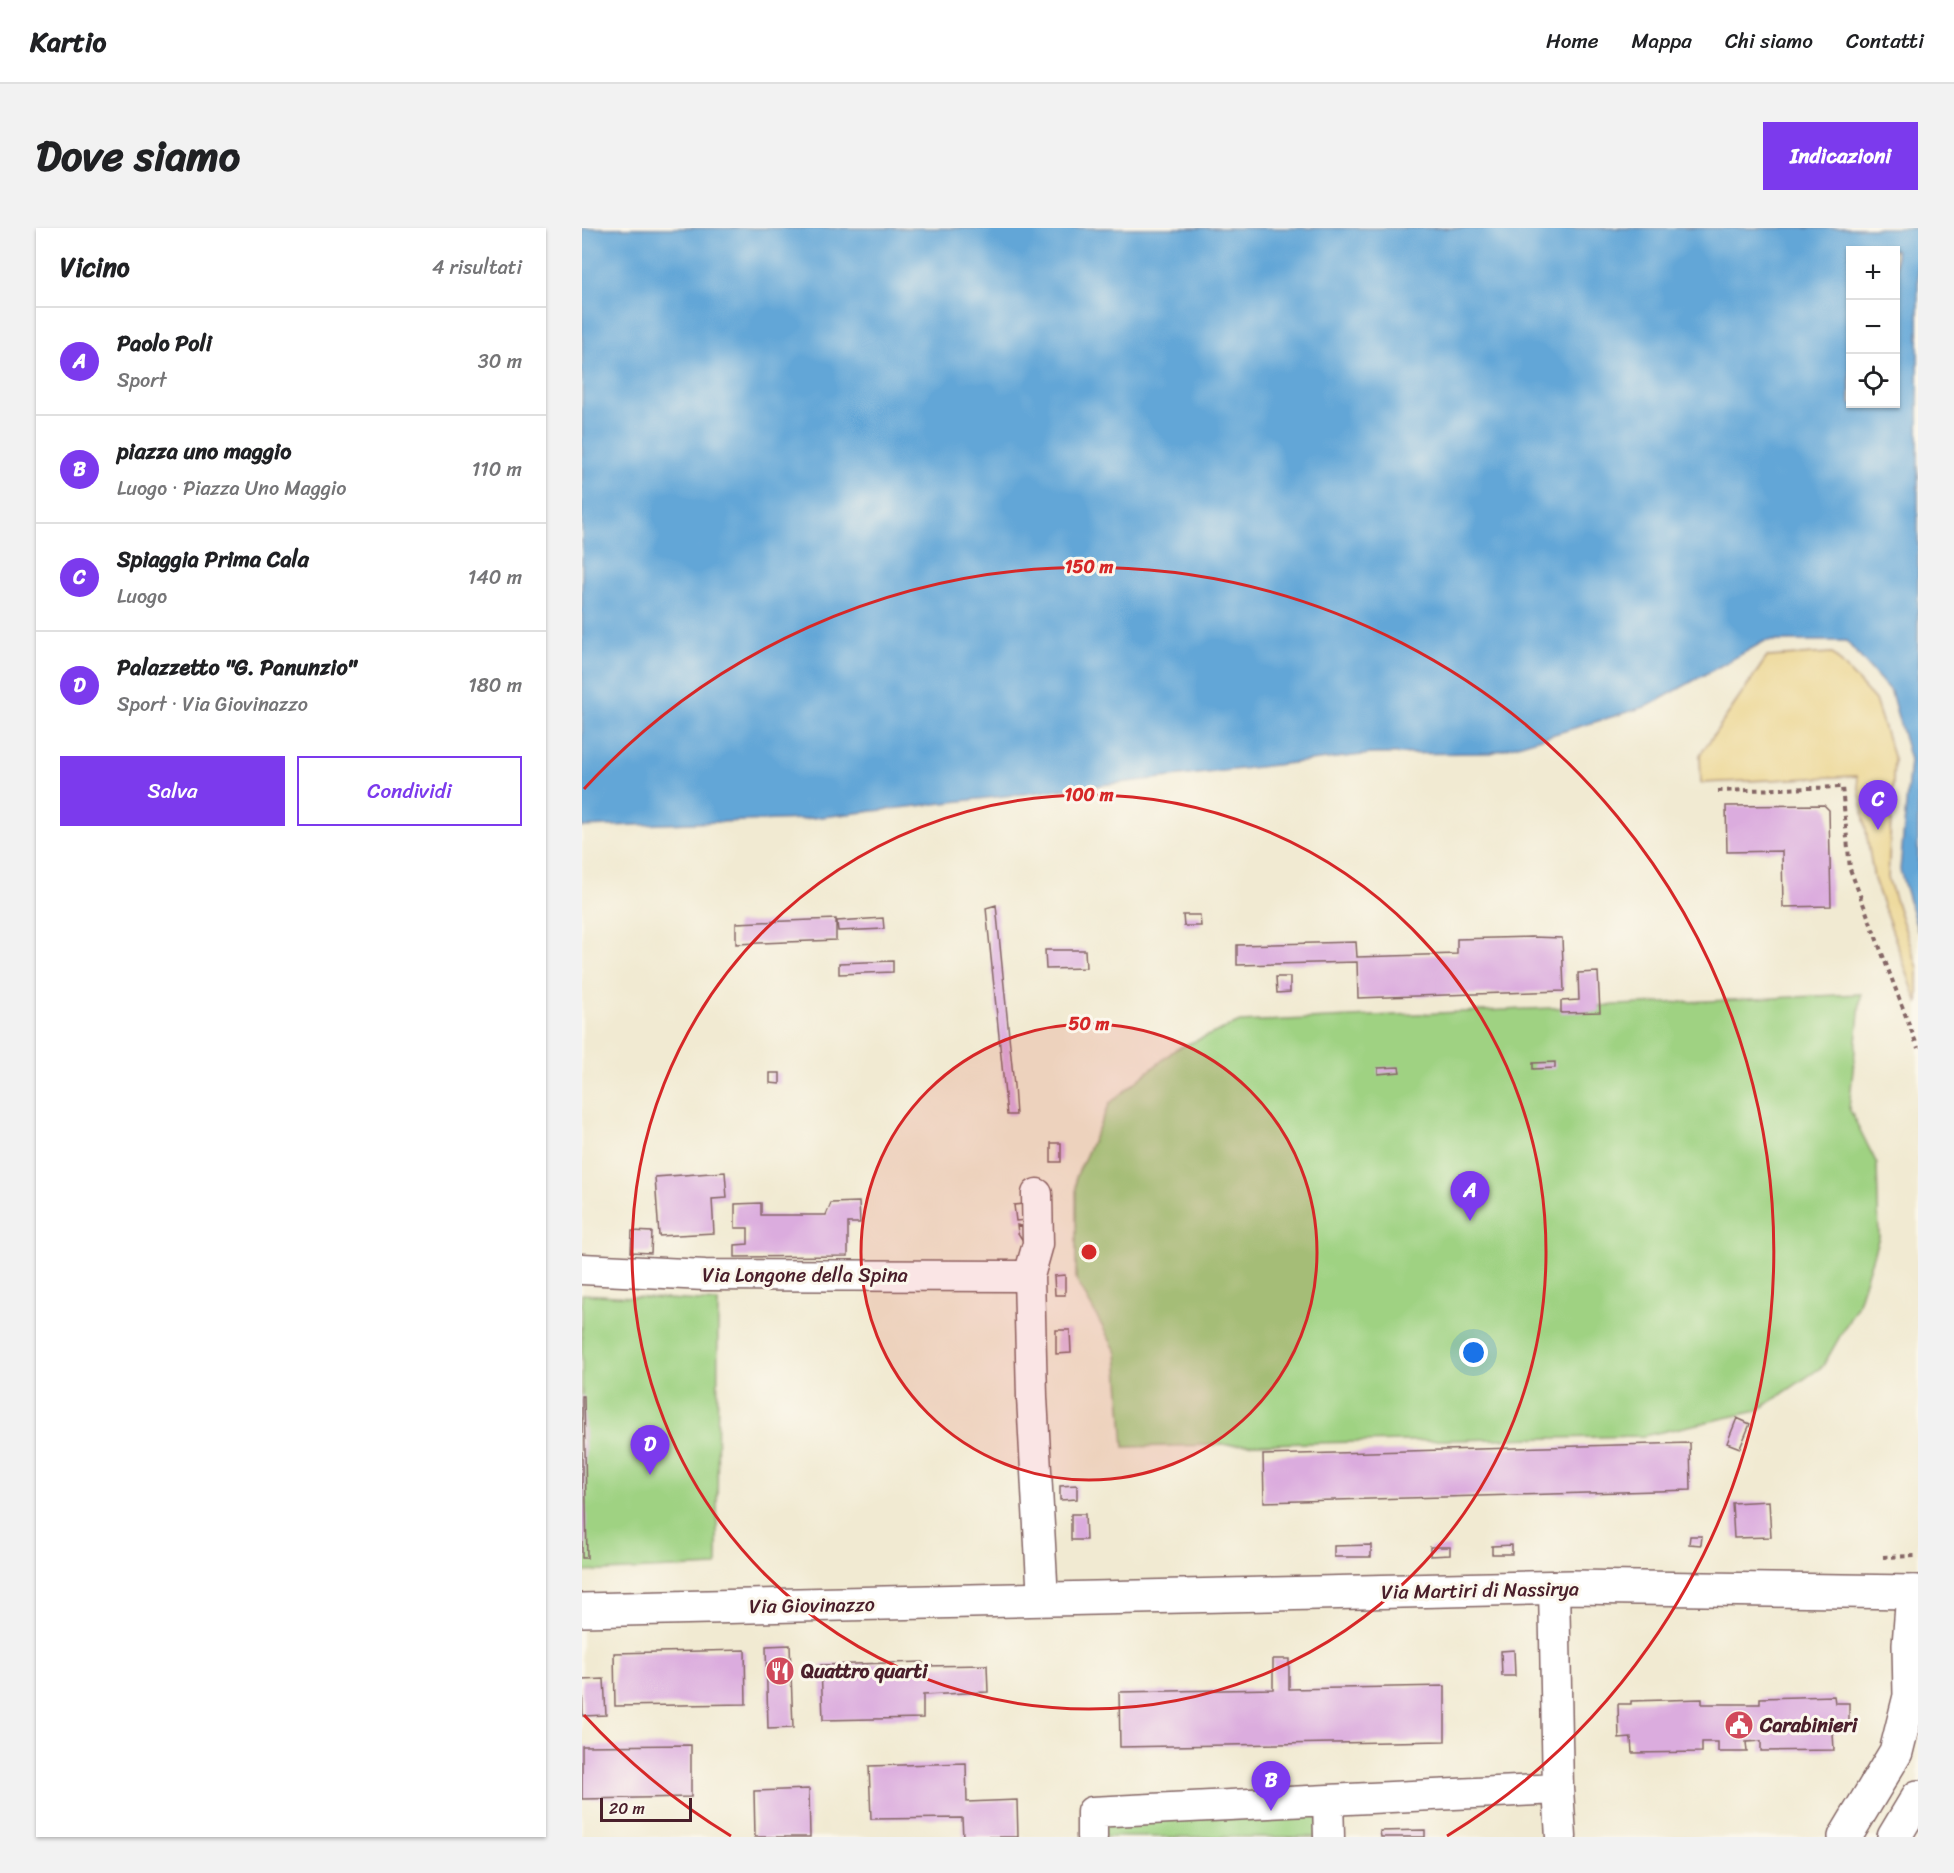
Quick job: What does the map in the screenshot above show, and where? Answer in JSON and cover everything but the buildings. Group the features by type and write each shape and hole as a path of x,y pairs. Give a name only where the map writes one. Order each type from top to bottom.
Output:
{"street":[{"path":"1037,1194 1038,1244 1029,1276 1032,1397 1043,1600"},
{"name":"Via Longone della Spina","path":"582,1269 705,1275 1029,1276"},
{"path":"1554,1587 1561,1837"},
{"name":"Via Martiri di Nassirya","path":"1043,1600 1554,1587 1915,1592"},
{"path":"1845,1837 1896,1752 1910,1696 1909,1645 1915,1592"},
{"name":"Via Giovinazzo","path":"582,1610 1043,1600"},
{"path":"1092,1837 1092,1812 1558,1789"},
{"path":"1894,1837 1918,1797"},
{"path":"1328,1800 1329,1837"}],"path":[{"path":"1718,791 1842,787 1850,869 1918,1048"}],"green space":[{"path":"1861,994 1849,1108 1877,1164 1879,1237 1857,1306 1823,1366 1757,1411 1643,1436 1124,1447 1117,1353 1076,1279 1076,1177 1110,1103 1176,1049 1240,1022"},
{"path":"582,1294 718,1302 717,1566 582,1572"},
{"path":"1318,1810 1319,1837 1100,1837 1100,1821"}],"sand":[{"path":"1832,653 1875,700 1894,759 1888,878 1918,968 1918,1004 1874,879 1857,776 1701,783 1700,755 1767,657"}],"water":[{"path":"582,228 1918,228 1918,932 1900,870 1910,760 1891,692 1846,641 1765,641 1648,706 1491,753 1371,754 804,819 582,827"}],"place":[{"name":"Spiaggia Prima Cala","path":"1878,830"},
{"name":"Paolo Poli","path":"1470,1221"},
{"name":"Palazzetto \"G. Panunzio\"","path":"650,1475"},
{"name":"Quattro quarti","path":"780,1671"},
{"name":"Carabinieri","path":"1739,1725"},
{"name":"piazza uno maggio","path":"1271,1811"}]}
